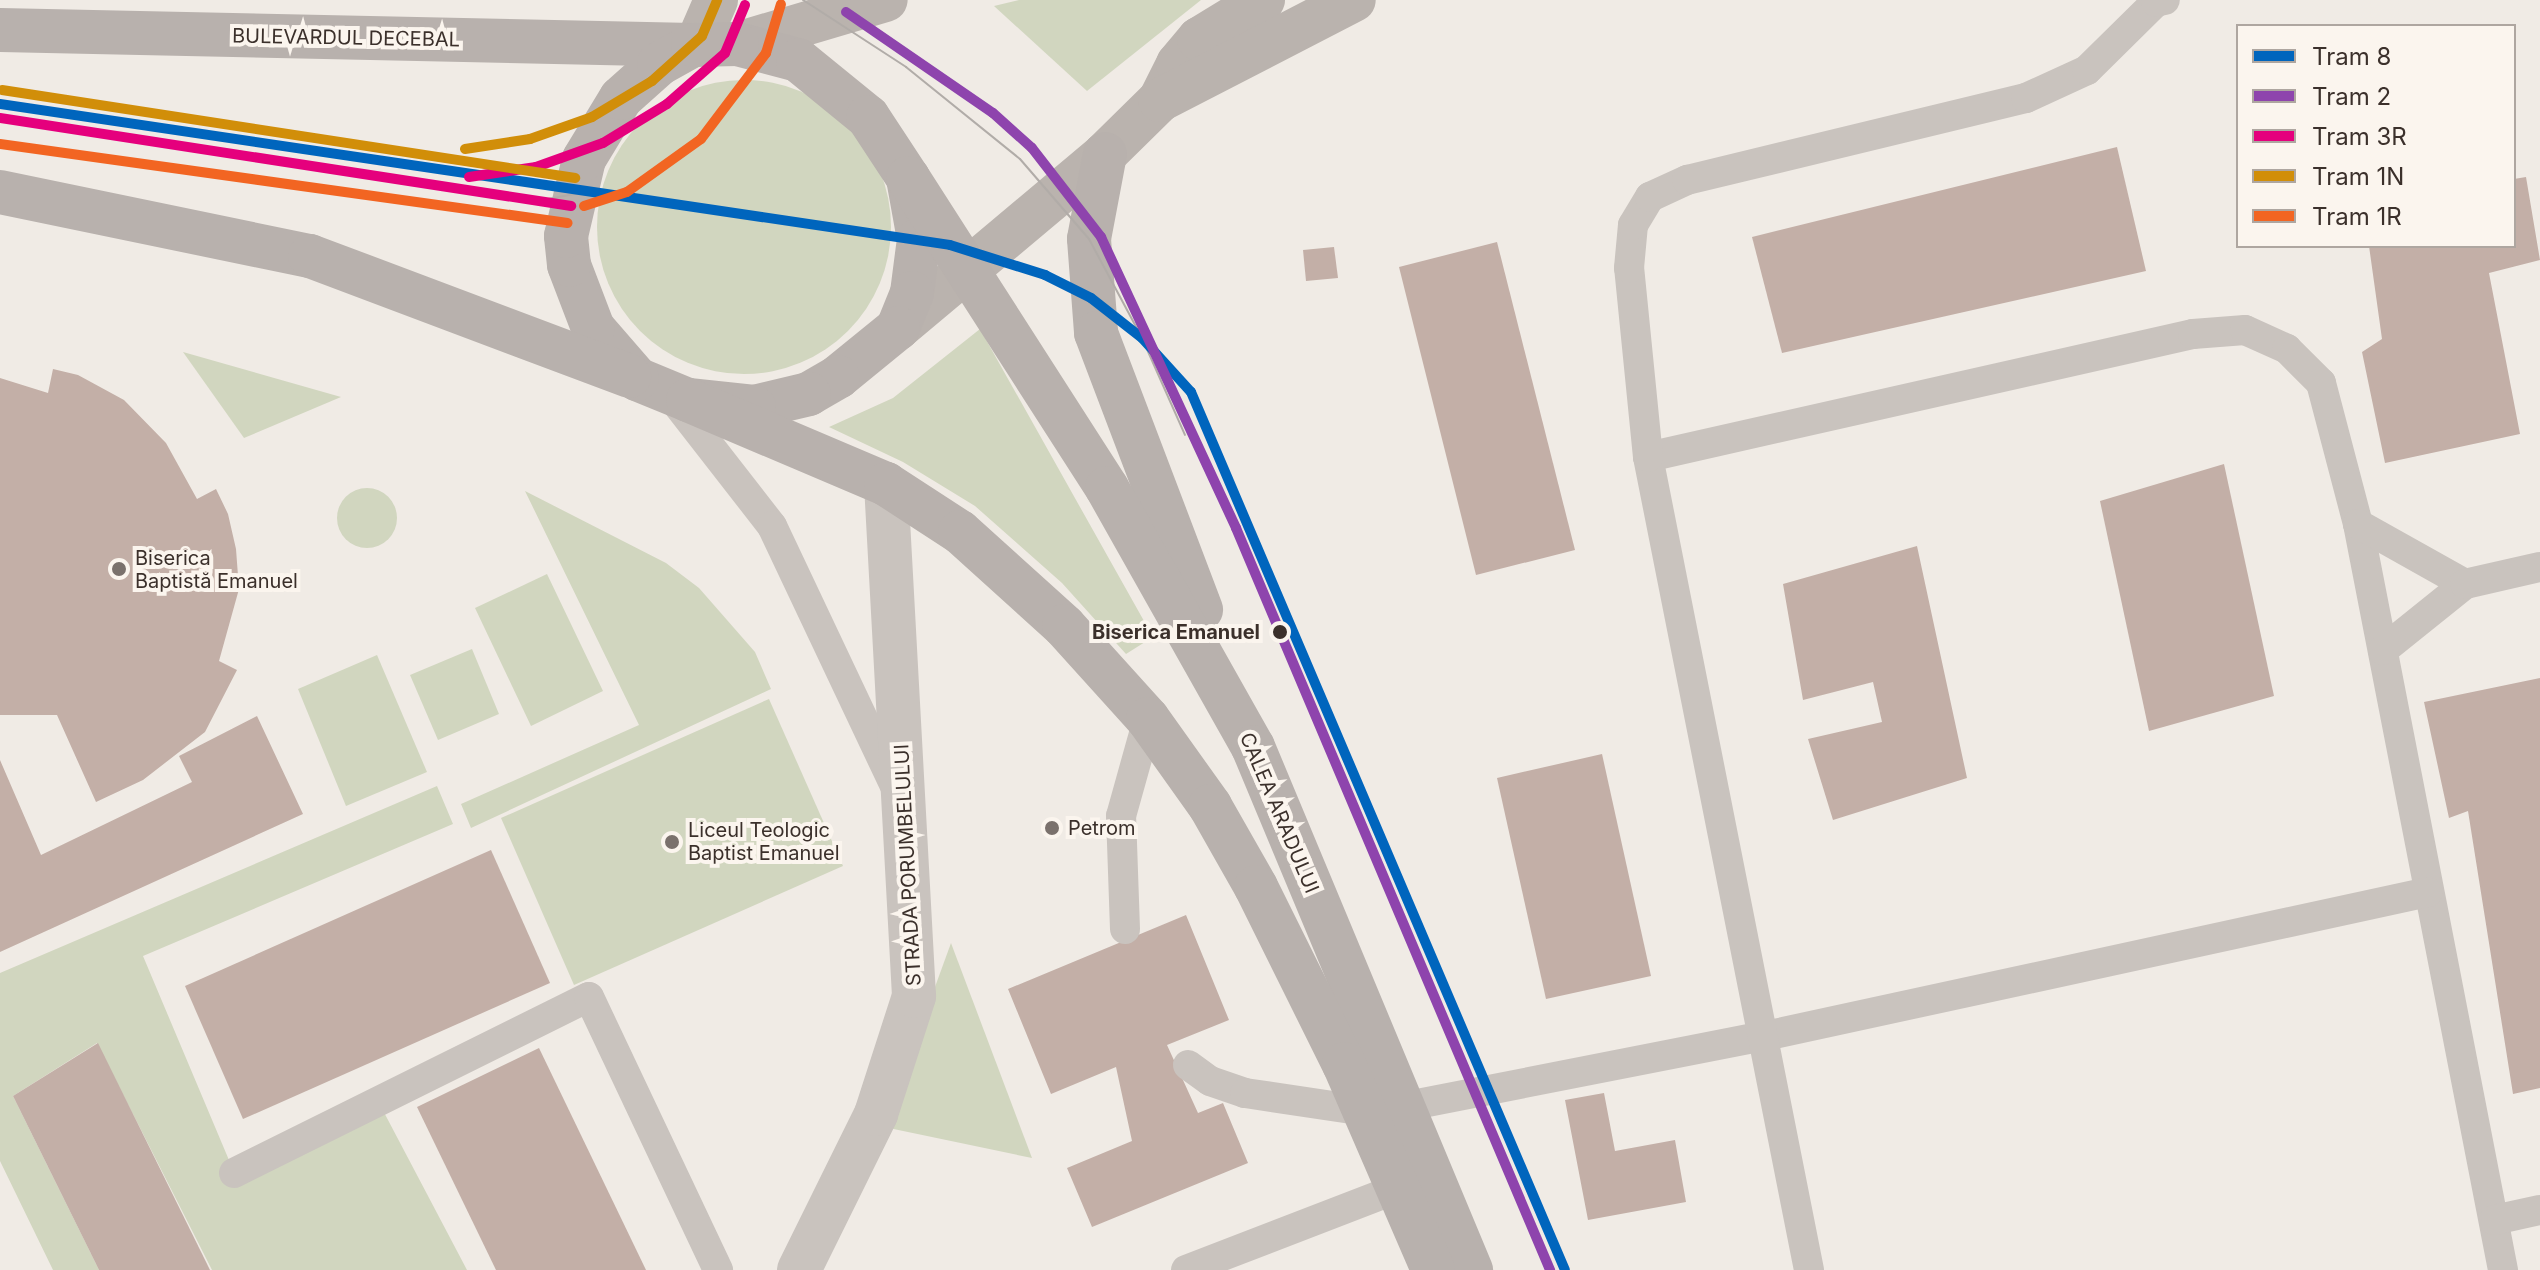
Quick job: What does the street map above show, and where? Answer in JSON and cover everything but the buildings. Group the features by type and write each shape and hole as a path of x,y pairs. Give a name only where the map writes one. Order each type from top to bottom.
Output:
{"main road":[{"path":"664,391 593,328 579,297 566,236 572,196 598,130 621,98 659,64 709,45 716,0"},
{"name":"BULEVARDUL DECEBAL","path":"0,30 709,45 886,0"},
{"path":"1160,100 1178,64 1199,39 1263,0"},
{"path":"0,192 310,256 664,391 754,407 809,394 838,377 1105,154 1160,100 1354,0"},
{"name":"CALEA ARADULUI","path":"709,45 775,52 821,74 868,117 1107,488 1253,747 1439,1268"},
{"path":"1105,154 1089,239 1096,333 1253,747"},
{"path":"898,328 919,260 908,178"},
{"name":"CALEA ARADULUI","path":"664,391 886,484 960,532 1013,577 1148,719 1210,806 1384,1109 1399,1188 1439,1268"}],"street":[{"name":"STRADA PORUMBELULUI","path":"799,1270 876,1114 914,996 907,813 886,484"}],"lane":[{"path":"1809,1270 1648,457 1629,268 1633,225 1650,197 1687,180 2026,98 2087,70 2156,2 2165,0"},
{"path":"1648,457 2193,334 2245,330 2287,349 2321,383 2358,524 2503,1270"},
{"path":"664,391 772,526 907,813"},
{"path":"2358,524 2465,584"},
{"path":"2383,650 2465,584 2540,567"},
{"path":"1125,929 1121,816 1148,719"},
{"path":"1188,1065 1210,1081 1245,1093 1384,1109 1765,1036 2428,892"},
{"path":"234,1173 589,997 718,1270"},
{"path":"1186,1270 1399,1188"},
{"path":"2494,1220 2540,1210"}],"green space":[{"path":"1019,0 1201,0 1087,91 994,6"},
{"path":"730,80 758,80 787,86 826,104 858,134 867,145 885,184 891,227 889,256 880,283 867,309 848,331 826,350 787,368 758,374 730,374 701,368 662,350 630,320 621,309 603,270 597,241 597,213 603,184 621,145 651,113 662,104 701,86"},
{"path":"980,329 1153,637 1126,654 1062,583 975,506 903,462 829,427 893,398"},
{"path":"183,352 341,397 244,438"},
{"path":"367,488 388,497 397,518 388,539 367,548 346,539 337,518 346,497"},
{"path":"525,491 666,563 699,588 755,652 771,689 471,828 461,804 639,725"},
{"path":"547,574 603,691 531,726 475,608"},
{"path":"472,649 499,714 438,740 410,675"},
{"path":"377,655 427,772 346,806 298,689"},
{"name":"Liceul Teologic Baptist Emanuel","path":"769,699 843,866 574,985 501,818"},
{"path":"437,786 453,824 143,956 234,1172 378,1101 467,1270 212,1270 97,1043 13,1096 99,1270 53,1270 0,1161 0,973"},
{"path":"951,943 1032,1158 884,1127"}],"tram line":[{"name":"1N","path":"465,149 530,139 592,117 652,81 702,36 717,0"},
{"path":"803,0 906,67 1020,159 1089,239 1142,338 1185,435"},
{"name":"1R","path":"584,206 627,192 701,139 766,53 781,4"},
{"name":"3R","path":"469,177 536,167 603,143 667,104 725,53 745,5"},
{"name":"2","path":"846,12 993,113 1032,148 1101,237 1236,528 1550,1270"},
{"name":"1N","path":"2,90 575,178"},
{"name":"8","path":"0,104 950,245 1045,275 1091,298 1142,338 1191,392 1565,1270"},
{"name":"3R","path":"0,118 571,206"},
{"name":"1R","path":"0,144 568,223"},
{"path":"526,203 580,193"}],"place":[{"name":"Biserica Baptistă Emanuel","path":"119,569"},
{"name":"Biserica Emanuel","path":"1280,632"},
{"name":"Petrom","path":"1052,828"},
{"name":"Liceul Teologic Baptist Emanuel","path":"672,842"}]}
